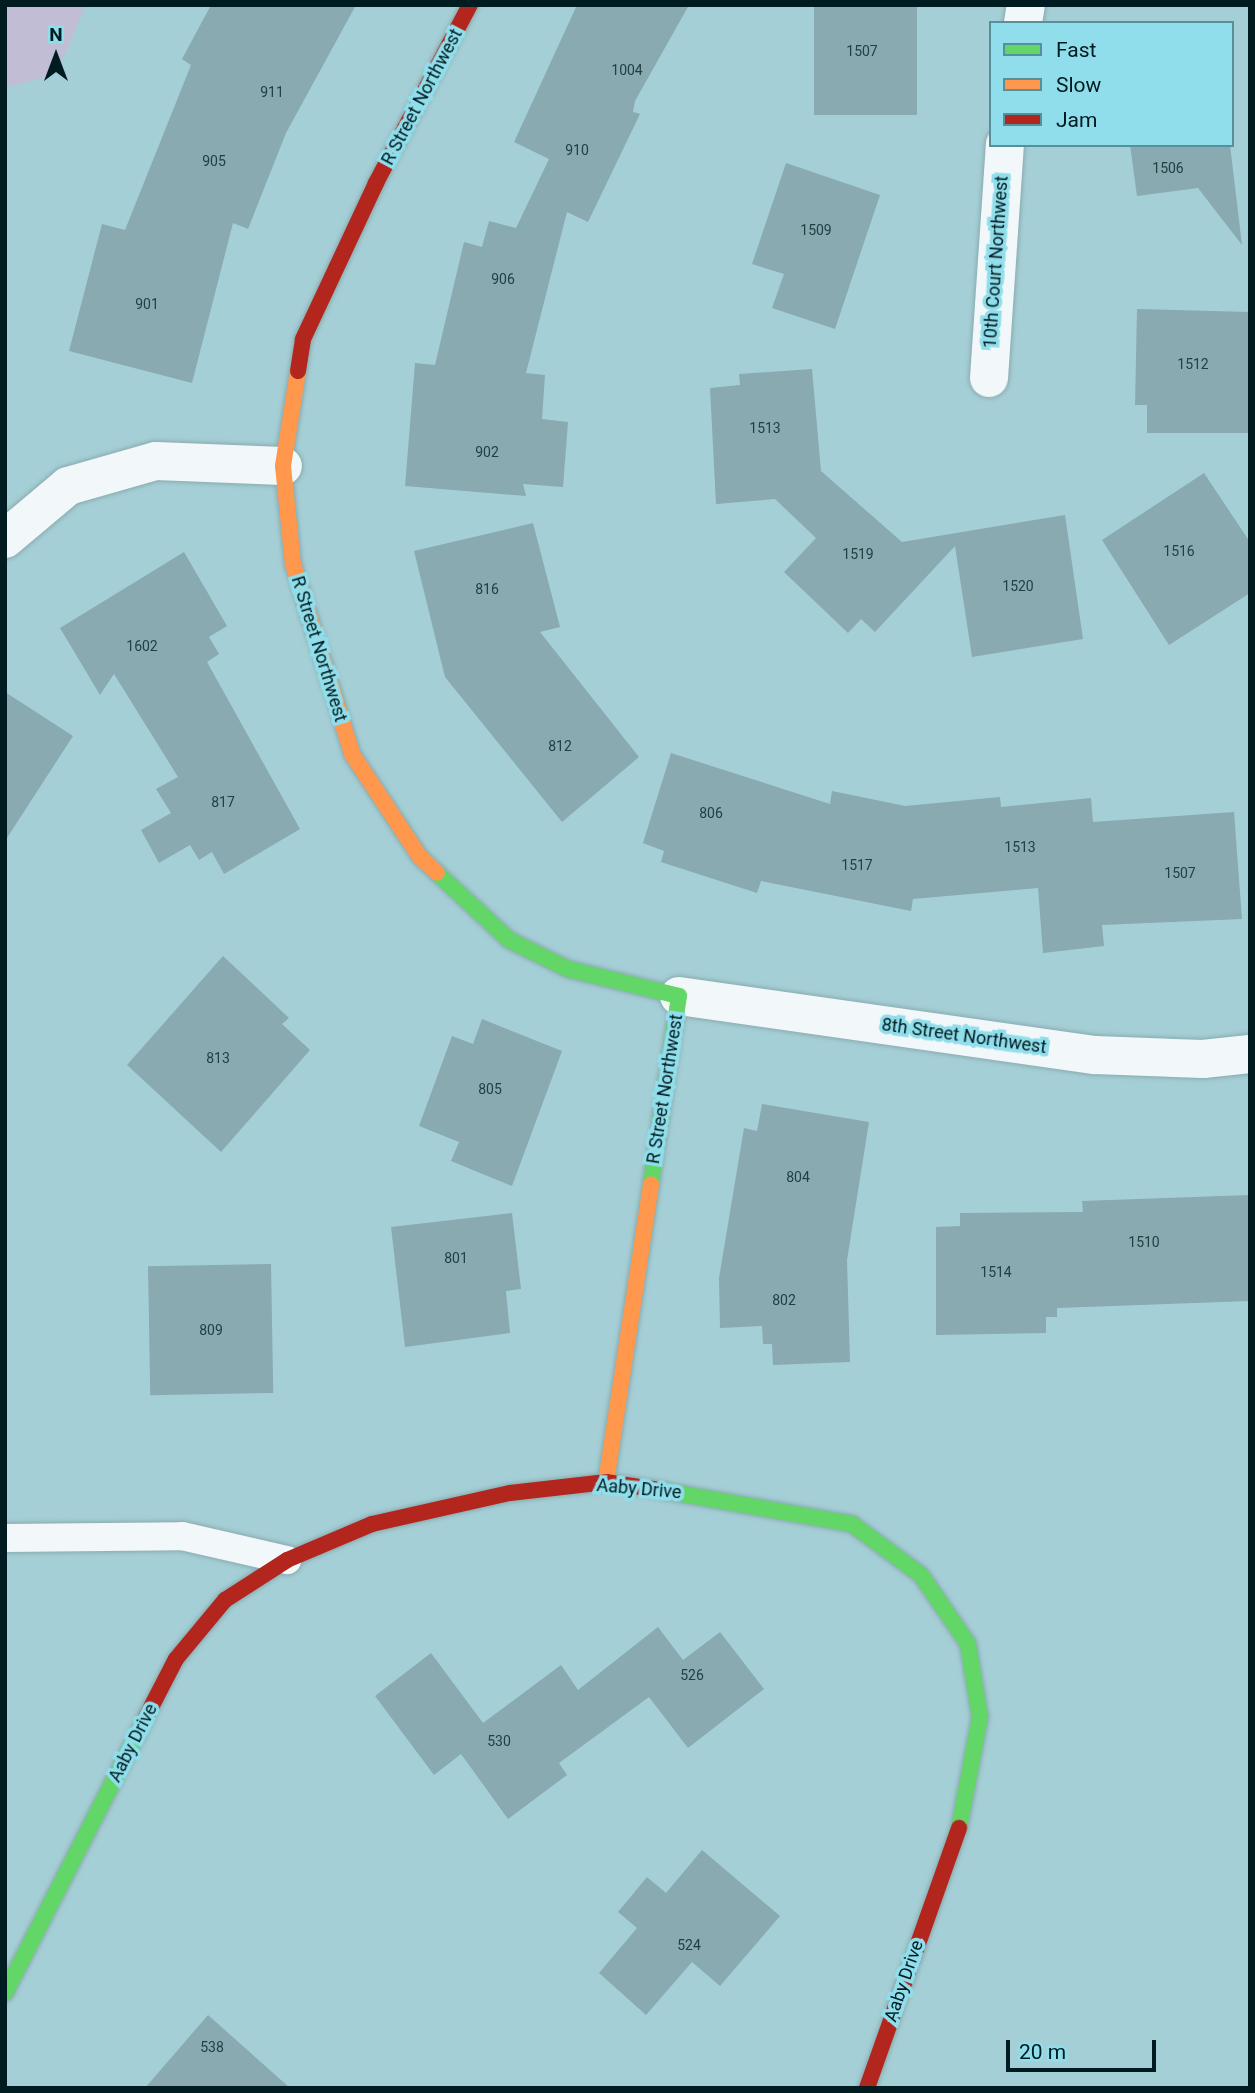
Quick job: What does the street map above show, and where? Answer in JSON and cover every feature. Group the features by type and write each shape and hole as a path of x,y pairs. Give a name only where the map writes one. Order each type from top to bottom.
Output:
{"street":[{"name":"R Street Northwest","path":"470,5 376,183 303,339 283,466 293,564 352,754 420,857 509,940 568,969 679,996 606,1482"},
{"name":"10th Court Northwest","path":"989,378 1005,147"},
{"path":"5,539 68,486 156,460 283,466"},
{"name":"8th Street Northwest","path":"679,996 1095,1055 1203,1059 1250,1054"},
{"name":"Aaby Drive","path":"5,1993 176,1659 225,1600 287,1560 372,1524 510,1493 606,1482 742,1501 852,1524 921,1575 968,1644 980,1717 968,1801 867,2088"}],"lane":[{"path":"5,1538 182,1536 287,1560"}],"shaded area":[{"path":"5,5 86,5 56,74 5,88"}],"building":[{"path":"211,5 356,5 286,133 248,229 233,223 192,383 69,351 102,224 125,230 191,65 182,59"},
{"path":"577,5 689,5 635,101 633,112 640,114 588,222 567,212 526,373 545,375 542,419 568,422 563,487 523,484 526,496 405,486 415,363 435,365 464,242 482,247 489,221 516,228 549,159 514,142"},
{"path":"814,5 917,5 917,115 814,115"},
{"path":"1130,147 1230,147 1242,245 1198,188 1137,196"},
{"path":"786,163 880,195 835,329 772,308 784,274 752,264"},
{"path":"1137,309 1250,312 1250,433 1147,433 1147,405 1135,405"},
{"path":"812,369 821,471 902,542 1065,515 1083,639 972,657 955,546 875,632 861,619 848,633 784,572 816,538 775,499 716,504 710,388 740,385 739,374"},
{"path":"1204,473 1250,542 1250,593 1169,645 1102,540"},
{"path":"533,523 560,627 540,632 639,757 562,822 445,677 414,551"},
{"path":"184,552 227,626 209,637 219,654 207,662 300,829 224,874 212,852 199,860 190,845 159,863 141,830 171,813 156,789 178,777 114,674 100,695 60,628"},
{"path":"5,692 73,736 5,841"},
{"path":"671,753 830,804 832,791 905,806 1000,797 1001,807 1091,798 1093,822 1234,812 1242,919 1102,925 1104,946 1043,953 1038,888 913,899 911,911 761,881 757,893 661,862 664,851 643,843"},
{"path":"223,956 289,1018 282,1024 310,1050 221,1152 127,1065"},
{"path":"482,1019 562,1051 512,1186 451,1161 459,1142 419,1126 452,1036 473,1044"},
{"path":"762,1104 869,1122 847,1260 850,1362 773,1365 772,1344 763,1344 762,1326 720,1328 719,1278 744,1128 757,1131"},
{"path":"1250,1195 1250,1301 1057,1308 1057,1317 1046,1317 1046,1333 936,1335 936,1227 960,1226 960,1213 1083,1212 1082,1201"},
{"path":"512,1213 521,1289 506,1291 510,1333 405,1347 391,1227"},
{"path":"271,1264 273,1393 150,1395 148,1266"},
{"path":"658,1627 683,1660 720,1632 764,1689 688,1748 649,1697 559,1763 567,1775 508,1819 461,1754 434,1775 375,1696 431,1653 483,1723 561,1665 578,1690"},
{"path":"702,1850 780,1916 720,1986 692,1962 646,2015 599,1973 637,1928 618,1912 647,1877 666,1893"},
{"path":"208,2015 290,2088 145,2088"}],"traffic: fast":[{"path":"437,873 509,940 568,969 679,996 651,1184"},
{"path":"654,1489 852,1524 921,1575 968,1644 980,1717 959,1828"},
{"path":"5,1993 146,1717"}],"traffic: slow":[{"path":"298,371 283,466 293,564 352,754 420,857 437,873"},
{"path":"606,1482 651,1184"}],"traffic: jam":[{"path":"298,371 303,339 376,183 470,5"},
{"path":"146,1717 176,1659 225,1600 287,1560 372,1524 510,1493 606,1482 654,1489"},
{"path":"867,2088 959,1828"}]}
